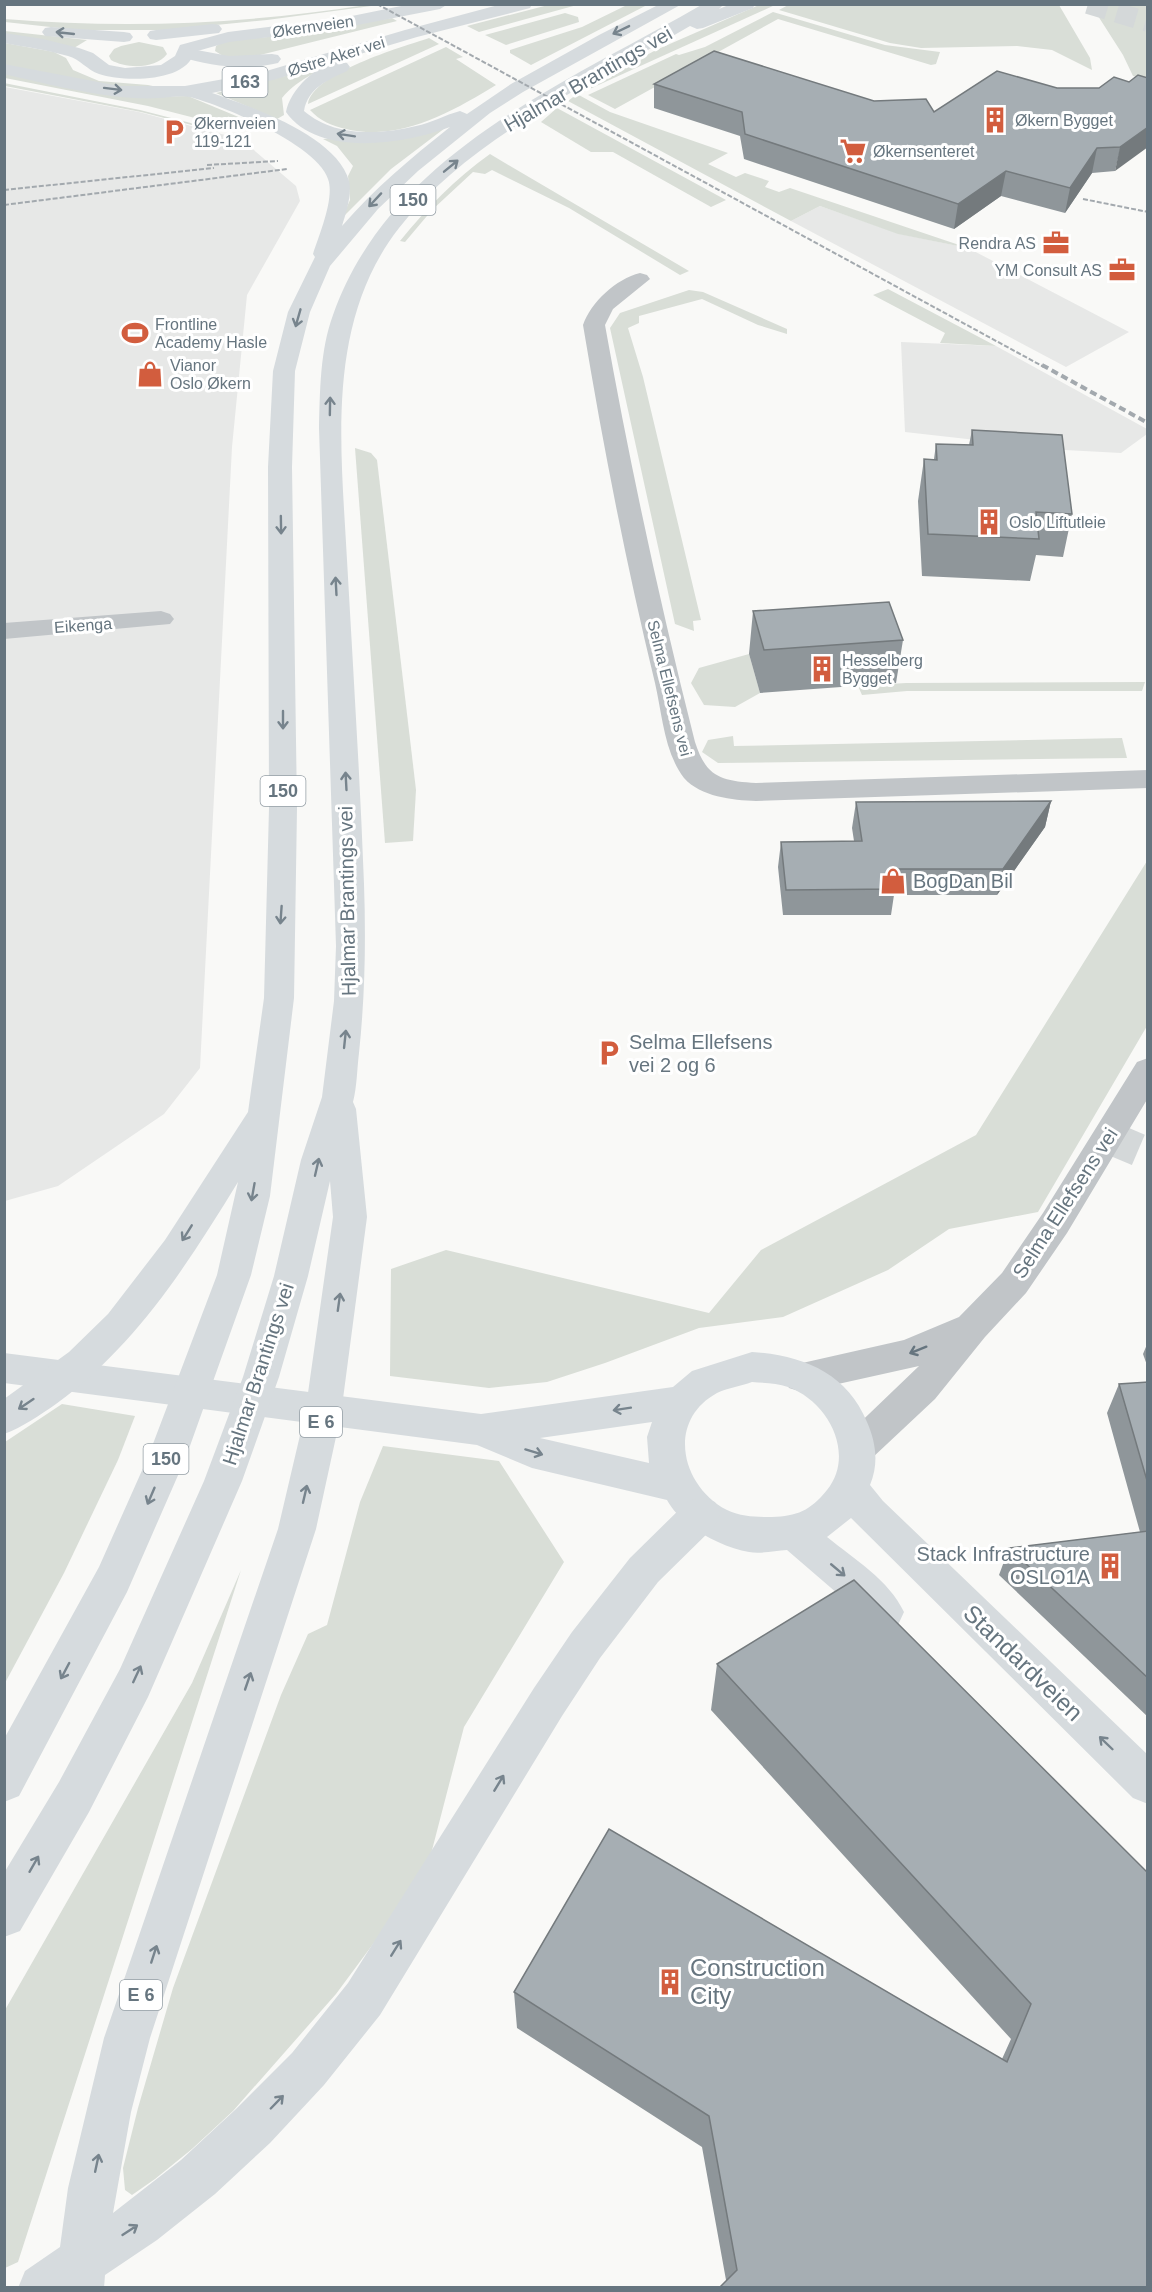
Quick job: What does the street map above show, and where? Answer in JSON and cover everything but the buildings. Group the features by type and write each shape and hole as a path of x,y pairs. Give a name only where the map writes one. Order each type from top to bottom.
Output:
{"main road":[{"name":"Økernveien","path":"124,37 313,18 396,4"},
{"name":"Økernveien","path":"133,74 163,70 175,65 186,51 202,42 378,18 440,4"},
{"name":"Østre Aker vei","path":"156,35 172,39 186,51 218,62 259,61 477,4"},
{"name":"Østre Aker vei","path":"4,69 105,88 154,93 192,91 262,78 428,29 524,4"},
{"name":"Hjalmar Brantings vei","path":"4,1782 112,1579 168,1457 234,1275 253,1196 279,998 283,702 280,467 284,371 299,312 320,264 388,187 484,109 567,59 674,4"},
{"name":"Hjalmar Brantings vei","path":"4,1914 74,1797 134,1683 223,1481 261,1377 291,1276 318,1160 338,1097 349,1001 351,946 347,804 330,432 332,374 343,315 363,269 386,232 419,194 442,173 467,153 551,96 716,4"},
{"path":"650,42 747,4"},
{"path":"4,26 124,37"},
{"path":"428,29 355,61 302,90 297,97 295,112 310,125 326,131 356,136 388,136 417,132 484,109"},
{"path":"90,59 95,48 124,37"},
{"path":"4,38 52,46 90,59 94,65 104,70 157,80 229,105 286,132 315,149 334,169 339,180 339,194 320,264"},
{"name":"E 6","path":"80,2275 92,2188 127,2038 263,1636 297,1528 323,1414 350,1217 338,1097"},
{"path":"4,1418 29,1403 78,1366 120,1325 165,1267 264,1113"},
{"path":"4,1368 480,1430 680,1402"},
{"path":"765,1368 802,1377 823,1389 840,1406 853,1426 858,1448 858,1470 851,1489 826,1518 793,1532 777,1535 750,1534 724,1527 689,1500 667,1465 664,1443 669,1421 680,1402 706,1380 728,1371 765,1368"},
{"path":"480,1430 532,1452 689,1500"},
{"name":"Standardveien","path":"851,1489 869,1513 1148,1784"},
{"path":"42,2288 80,2275 198,2177 253,2126 308,2069 364,1999 548,1702 586,1646 644,1570 689,1500"},
{"path":"793,1532 866,1593 905,1634"}],"street":[{"name":"Selma Ellefsens vei","path":"639,279 596,314 594,325 616,456 660,652 686,755 694,771 721,788 756,792 1148,779"},
{"name":"Eikenga","path":"4,631 161,619"},
{"name":"Selma Ellefsens vei","path":"858,1448 922,1388 972,1327 1014,1283 1035,1254 1148,1070"},
{"name":"Selma Ellefsens vei","path":"802,1377 909,1354 972,1327"}],"shaded area":[{"path":"552,4 577,5 479,32 467,26"},
{"path":"790,4 1059,5 1090,58 1092,70 1052,50 1017,46 921,48 890,43 779,10"},
{"path":"627,5 647,5 531,65 510,53 510,50 582,27"},
{"path":"759,5 775,5 583,92 580,91 656,50"},
{"path":"1091,5 1147,5 1147,79 1133,76 1123,55"},
{"path":"371,6 267,20 166,30 78,30 5,22 5,19 96,24 186,23 275,17"},
{"path":"773,12 885,45 940,52 936,64 931,65 778,19 615,109 588,95 676,54 705,47"},
{"path":"565,13 578,17 579,22 506,45 485,35"},
{"path":"392,18 397,21 256,56 223,56 215,51 216,46 226,40 309,34 328,28"},
{"path":"5,31 87,40 74,48 5,36"},
{"path":"429,38 439,44 308,104 313,93 341,72 380,55"},
{"path":"139,42 163,47 167,54 156,63 140,66 125,65 111,60 109,56 114,49"},
{"path":"5,43 54,52 66,58 73,70 99,81 167,89 111,86 5,66"},
{"path":"446,47 463,57 456,59 496,85 424,122 386,131 366,132 341,128 322,120 310,110"},
{"path":"346,56 349,58 312,74 296,84 282,98 284,115 277,119 216,93 285,76"},
{"path":"4,73 142,97 188,96 260,126 242,130 148,106 5,78"},
{"path":"4,83 140,110 222,131 141,112 5,86"},
{"path":"5,87 139,112 225,135 248,145 296,186 300,201 247,295 232,447 200,1068 164,1114 58,1186 5,1201"},
{"path":"577,94 610,112 728,153 708,164 736,177 745,173 769,181 765,187 779,192 790,188 968,248 898,234 820,206 791,221 568,101"},
{"path":"557,108 726,200 711,207 613,152 591,152 541,122"},
{"path":"445,128 391,169 342,218 350,200 348,176 353,166 337,146 323,139"},
{"path":"490,154 689,271 680,275 569,208 492,170 485,174 473,172 432,210 405,242 400,241 442,194"},
{"path":"820,206 900,234 968,248 1129,332 1066,367 791,221"},
{"path":"888,289 996,346 940,343 945,333 873,295"},
{"path":"689,290 703,292 787,329 787,334 758,325 702,299 639,316 639,323 628,328 643,377 701,620 693,621 694,631 675,624 610,328 620,313"},
{"path":"901,342 996,346 1147,429 1147,434 1121,453 1065,450 905,432"},
{"path":"355,448 371,453 377,460 416,790 413,841 385,843"},
{"path":"749,654 760,693 735,707 704,705 691,683 699,668"},
{"path":"1145,682 1142,691 907,691 862,695 858,686 906,683"},
{"path":"733,736 734,746 1122,738 1127,758 718,763 702,752 708,740"},
{"path":"1147,861 1147,1026 1038,1212 949,1229 888,1270 783,1317 699,1328 547,1382 489,1388 390,1376 391,1269 446,1250 709,1313 761,1250 976,1135"},
{"path":"62,1404 135,1416 118,1460 64,1573 5,1683 5,1442"},
{"path":"383,1446 499,1461 564,1562 464,1727 431,1854 376,1940 336,1994 233,2111 192,2149 132,2195 125,2190 123,2168 173,1988 281,1695 308,1634 327,1625 360,1502"},
{"path":"241,1570 18,2262 5,2268 5,2010 192,1683"}],"tunnel":[{"path":"1088,4 1148,22"},
{"path":"1108,1137 1148,1154"}],"railway":[{"path":"377,4 1044,367"},
{"path":"207,165 278,161"},
{"path":"4,190 214,168"},
{"path":"4,205 287,169"},
{"path":"1083,199 1148,212"},
{"path":"1042,365 1148,423"}],"place":[{"name":"Økern Bygget","path":"995,120"},
{"name":"Økernveien 119-121","path":"174,132"},
{"name":"Økernsenteret","path":"853,151"},
{"name":"Rendra AS","path":"1056,243"},
{"name":"YM Consult AS","path":"1122,270"},
{"name":"Frontline Academy Hasle","path":"135,333"},
{"name":"Vianor Oslo Økern","path":"150,374"},
{"name":"Oslo Liftutleie","path":"989,522"},
{"name":"Hesselberg Bygget","path":"822,669"},
{"name":"BogDan Bil","path":"893,881"},
{"name":"Selma Ellefsens vei 2 og 6","path":"609,1053"},
{"name":"Stack Infrastructure OSLO1A","path":"1110,1566"},
{"name":"Construction City","path":"670,1982"}]}
